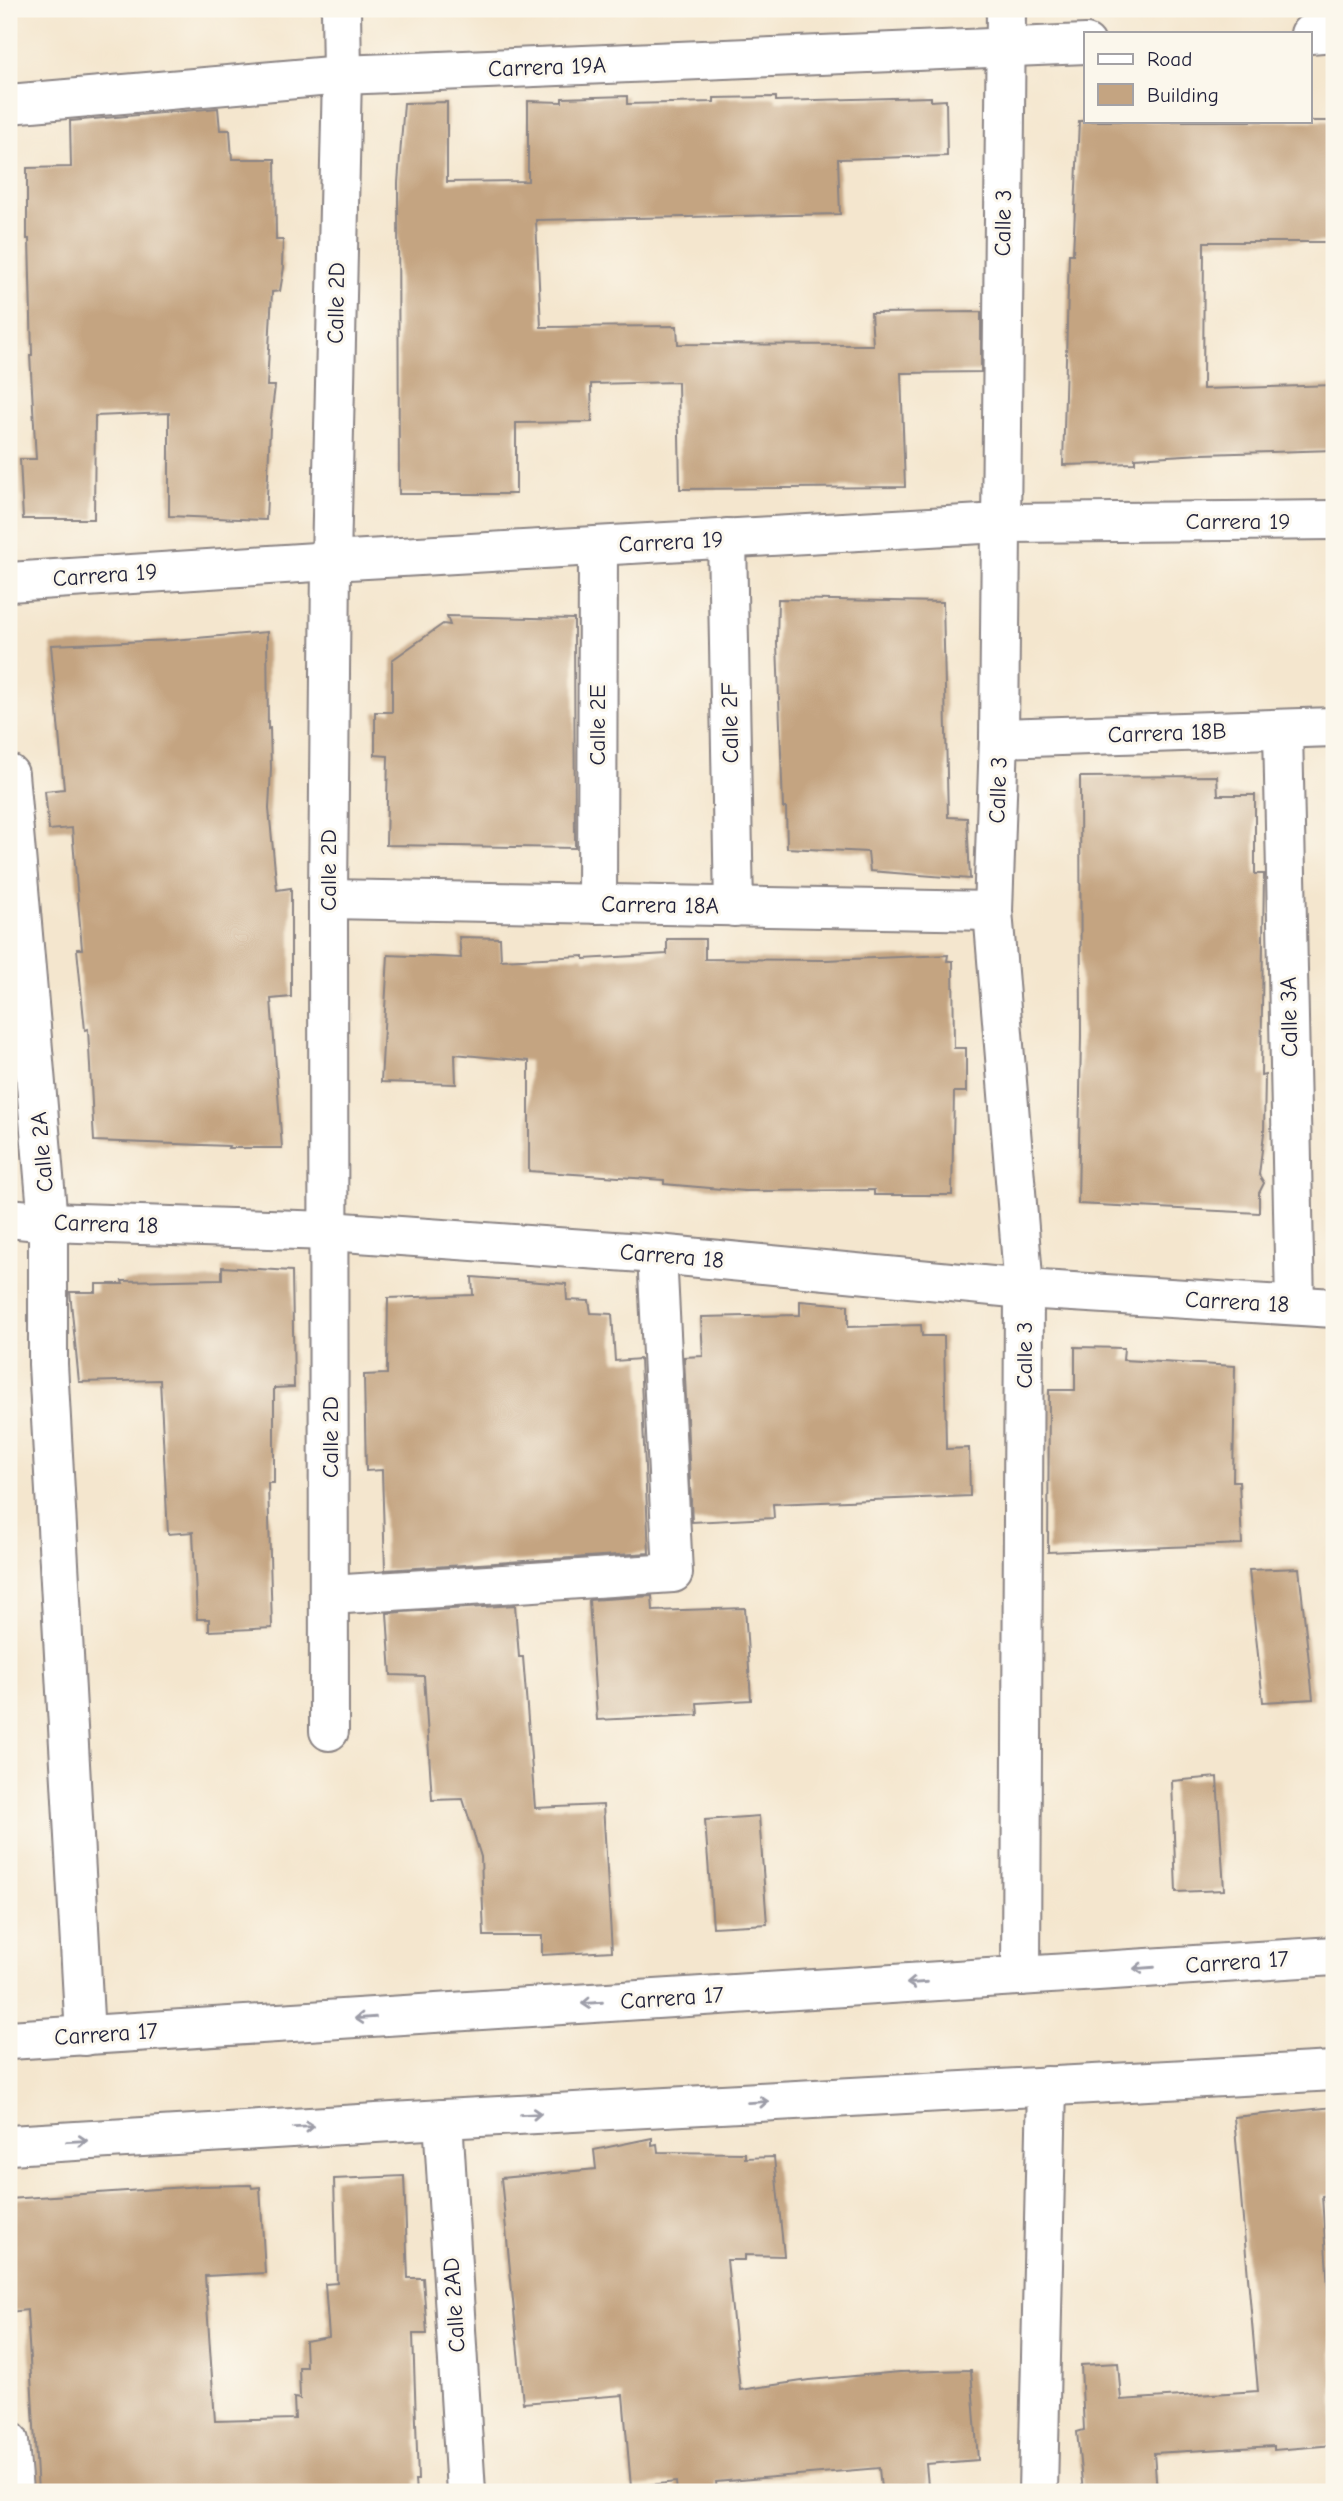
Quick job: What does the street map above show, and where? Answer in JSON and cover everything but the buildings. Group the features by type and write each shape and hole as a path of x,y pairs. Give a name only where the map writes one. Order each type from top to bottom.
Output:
{"street":[{"name":"Calle 2D","path":"329,1731 328,899 341,9"},
{"name":"Calle 3","path":"1006,9 999,738 993,911 1024,1289 1021,1976"},
{"path":"1312,34 1334,32"},
{"name":"Carrera 19A","path":"9,104 342,75 1084,44"},
{"name":"Carrera 19","path":"9,582 1000,523 1334,520"},
{"name":"Calle 2F","path":"727,538 734,907"},
{"name":"Calle 2E","path":"597,904 598,546"},
{"name":"Carrera 18B","path":"999,738 1334,727"},
{"name":"Calle 3A","path":"1283,730 1295,1305"},
{"name":"Calle 2A","path":"10,789 48,1222 48,1364 85,2036"},
{"name":"Carrera 18A","path":"328,899 993,911"},
{"name":"Carrera 18","path":"9,1218 48,1222 329,1231 657,1254 1024,1289 1334,1308"},
{"path":"330,1595 673,1573 657,1254"},
{"name":"Carrera 17","path":"9,2040 1334,1956"},
{"path":"9,2145 1334,2071"},
{"path":"1038,2492 1047,2086"},
{"name":"Calle 2AD","path":"443,2119 466,2492"},
{"path":"9,2441 13,2492"}]}
